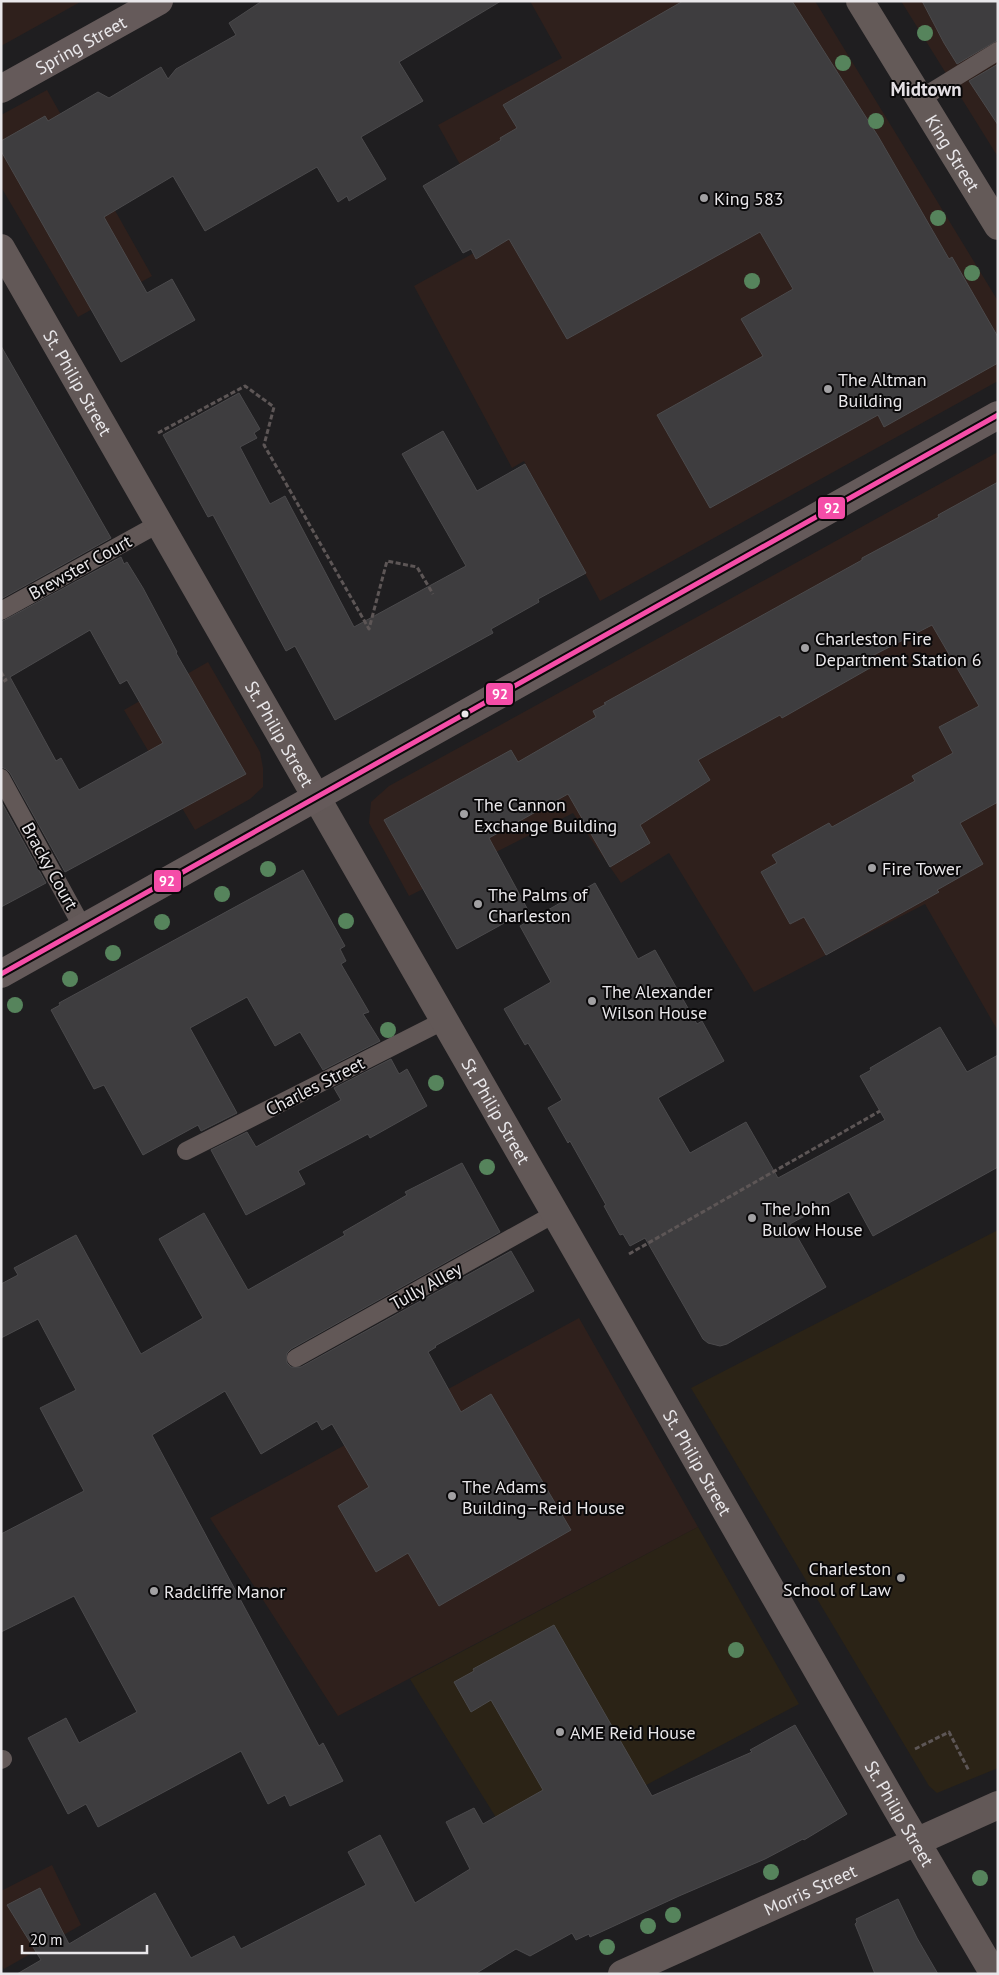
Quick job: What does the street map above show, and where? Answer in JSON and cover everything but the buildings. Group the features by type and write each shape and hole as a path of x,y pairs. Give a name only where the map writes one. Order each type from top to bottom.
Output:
{"main road":[{"name":"Spring Street","path":"1,88 159,1"},
{"name":"King Street","path":"860,1 998,226"},
{"path":"1,974 998,415"}],"street":[{"name":"St. Philip Street","path":"1,248 916,1842 994,1974"},
{"name":"Morris Street","path":"622,1974 998,1806"}],"lane":[{"path":"920,99 998,51"},
{"name":"Brewster Court","path":"1,611 160,523"},
{"name":"Bracky Court","path":"1,778 83,928"},
{"name":"Charles Street","path":"186,1151 445,1020"},
{"name":"Tully Alley","path":"296,1358 556,1213"}],"path":[{"path":"158,433 245,386 274,407 264,445 369,629 387,561 417,566 433,594"},
{"path":"1,672 6,680 1,683"},
{"path":"629,1254 880,1111"},
{"path":"915,1749 949,1732 969,1771"}],"shaded area":[{"path":"1,1 82,1 1,46"},
{"path":"530,1 815,1 998,301 998,381 600,601 524,461 512,468 414,286 501,238 438,125 562,58"},
{"path":"901,1 998,1 998,157"},
{"path":"47,90 152,276 78,317 1,187 1,115"},
{"path":"998,452 998,1031 925,904 754,992 669,853 621,883 573,813 409,896 369,823 371,802 389,786"},
{"path":"208,662 260,752 263,768 263,787 250,799 195,830 124,710"},
{"name":"Charleston School of Law","path":"998,1230 998,1768 937,1793 929,1786 691,1388"},
{"path":"579,1318 698,1527 338,1716 210,1518"},
{"path":"698,1527 799,1704 518,1853 410,1679"},
{"path":"52,1865 81,1925 4,1969 1,1964 1,1891"}],"transit line":[{"name":"92","path":"1,974 998,415"}],"place":[{"name":"King 583","path":"704,198"},
{"name":"The Altman Building","path":"828,389"},
{"name":"Charleston Fire Department Station 6","path":"805,648"},
{"name":"The Cannon Exchange Building","path":"464,814"},
{"name":"Fire Tower","path":"872,868"},
{"name":"The Palms of Charleston","path":"478,904"},
{"name":"The Alexander Wilson House","path":"592,1001"},
{"name":"The John Bulow House","path":"752,1218"},
{"name":"The Adams Building–Reid House","path":"452,1496"},
{"name":"Charleston School of Law","path":"901,1578"},
{"name":"Radcliffe Manor","path":"154,1591"},
{"name":"AME Reid House","path":"560,1732"}],"district":[{"name":"Midtown","path":"926,89"}]}
